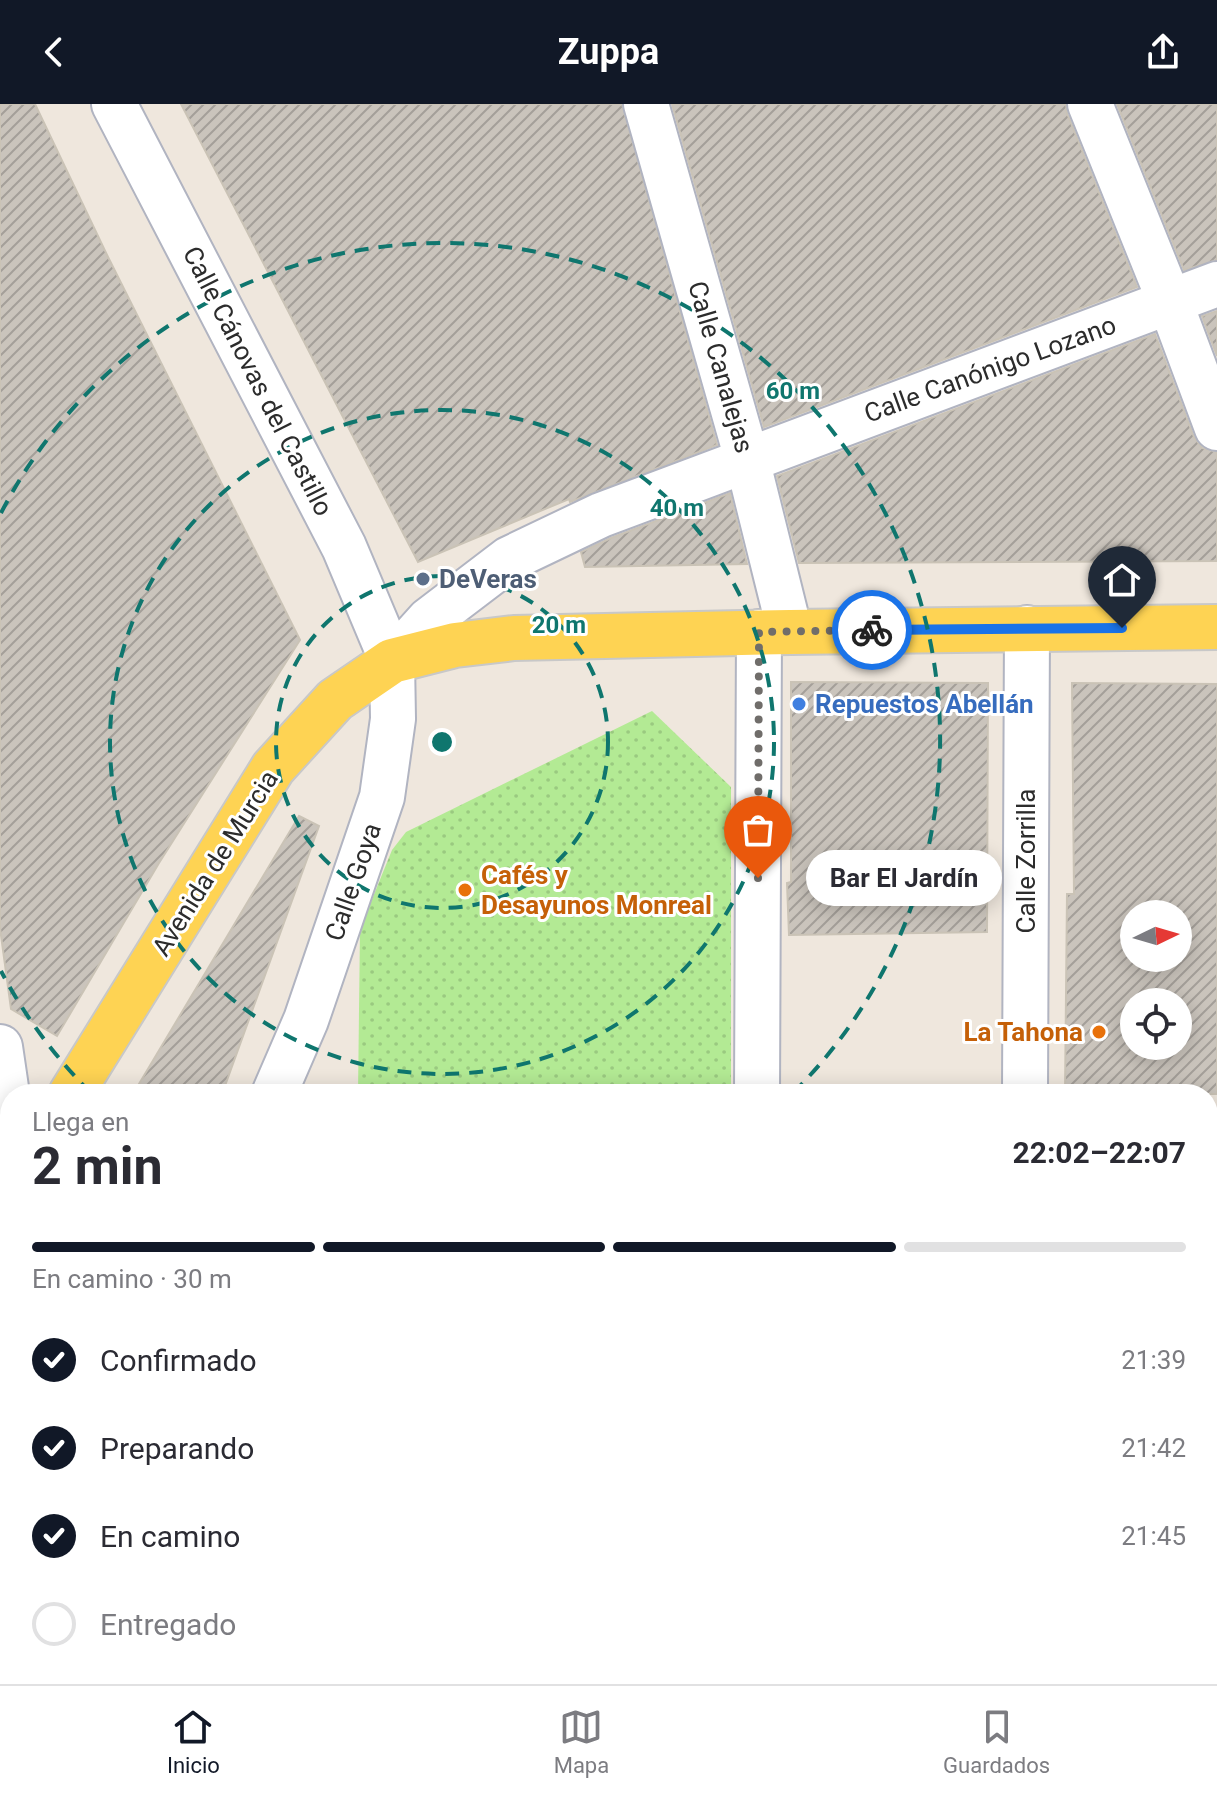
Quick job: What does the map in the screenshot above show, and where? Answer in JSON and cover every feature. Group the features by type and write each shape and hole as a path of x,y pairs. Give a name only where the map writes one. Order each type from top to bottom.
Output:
{"main road":[{"path":"392,661 489,640 775,632 1217,627"},
{"name":"Avenida de Murcia","path":"77,1084 273,768 335,700 392,661"}],"street":[{"name":"Calle Cánovas del Castillo","path":"114,104 344,547 392,661"},
{"name":"Calle Canalejas","path":"646,104 747,459 775,632 757,1084"},
{"path":"1090,104 1217,428"},
{"name":"Calle Canónigo Lozano","path":"392,661 429,620 509,559 601,515 1217,284"},
{"name":"Calle Zorrilla","path":"1025,1084 1027,628"},
{"name":"Calle Goya","path":"278,1084 306,1020 382,797 393,719 392,661"},
{"path":"306,1020 309,1084"},
{"path":"0,1047 5,1084"}],"green space":[{"path":"652,711 731,787 731,1084 358,1084 360,929 392,850 406,832"}],"building":[{"path":"0,104 35,104 300,640 159,863 57,1036 11,1009 0,928"},
{"path":"181,104 622,104 717,445 570,502 569,499 418,562"},
{"path":"672,104 1066,104 1137,287 764,427"},
{"path":"1117,104 1217,104 1217,260 1184,270"},
{"path":"1217,311 1217,356 1202,316"},
{"path":"1155,334 1194,437 1202,448 1217,452 1217,561 799,563 777,476"},
{"path":"730,493 747,564 585,567 581,552"},
{"path":"791,682 988,683 987,932 789,935 787,883 791,882"},
{"path":"1072,683 1217,684 1217,1084 1065,1084 1067,894 1074,894"},
{"path":"299,816 319,826 226,1084 139,1084"}],"way so far":[{"path":"758,878 759,632 872,630"}],"place":[{"name":"DeVeras","path":"423,579"},
{"name":"Repuestos Abellán","path":"799,704"},
{"name":"Bar El Jardín","path":"758,878"},
{"name":"Cafés y Desayunos Monreal","path":"465,890"},
{"name":"La Tahona","path":"1099,1032"}],"route":[{"path":"872,630 1122,628"}]}
